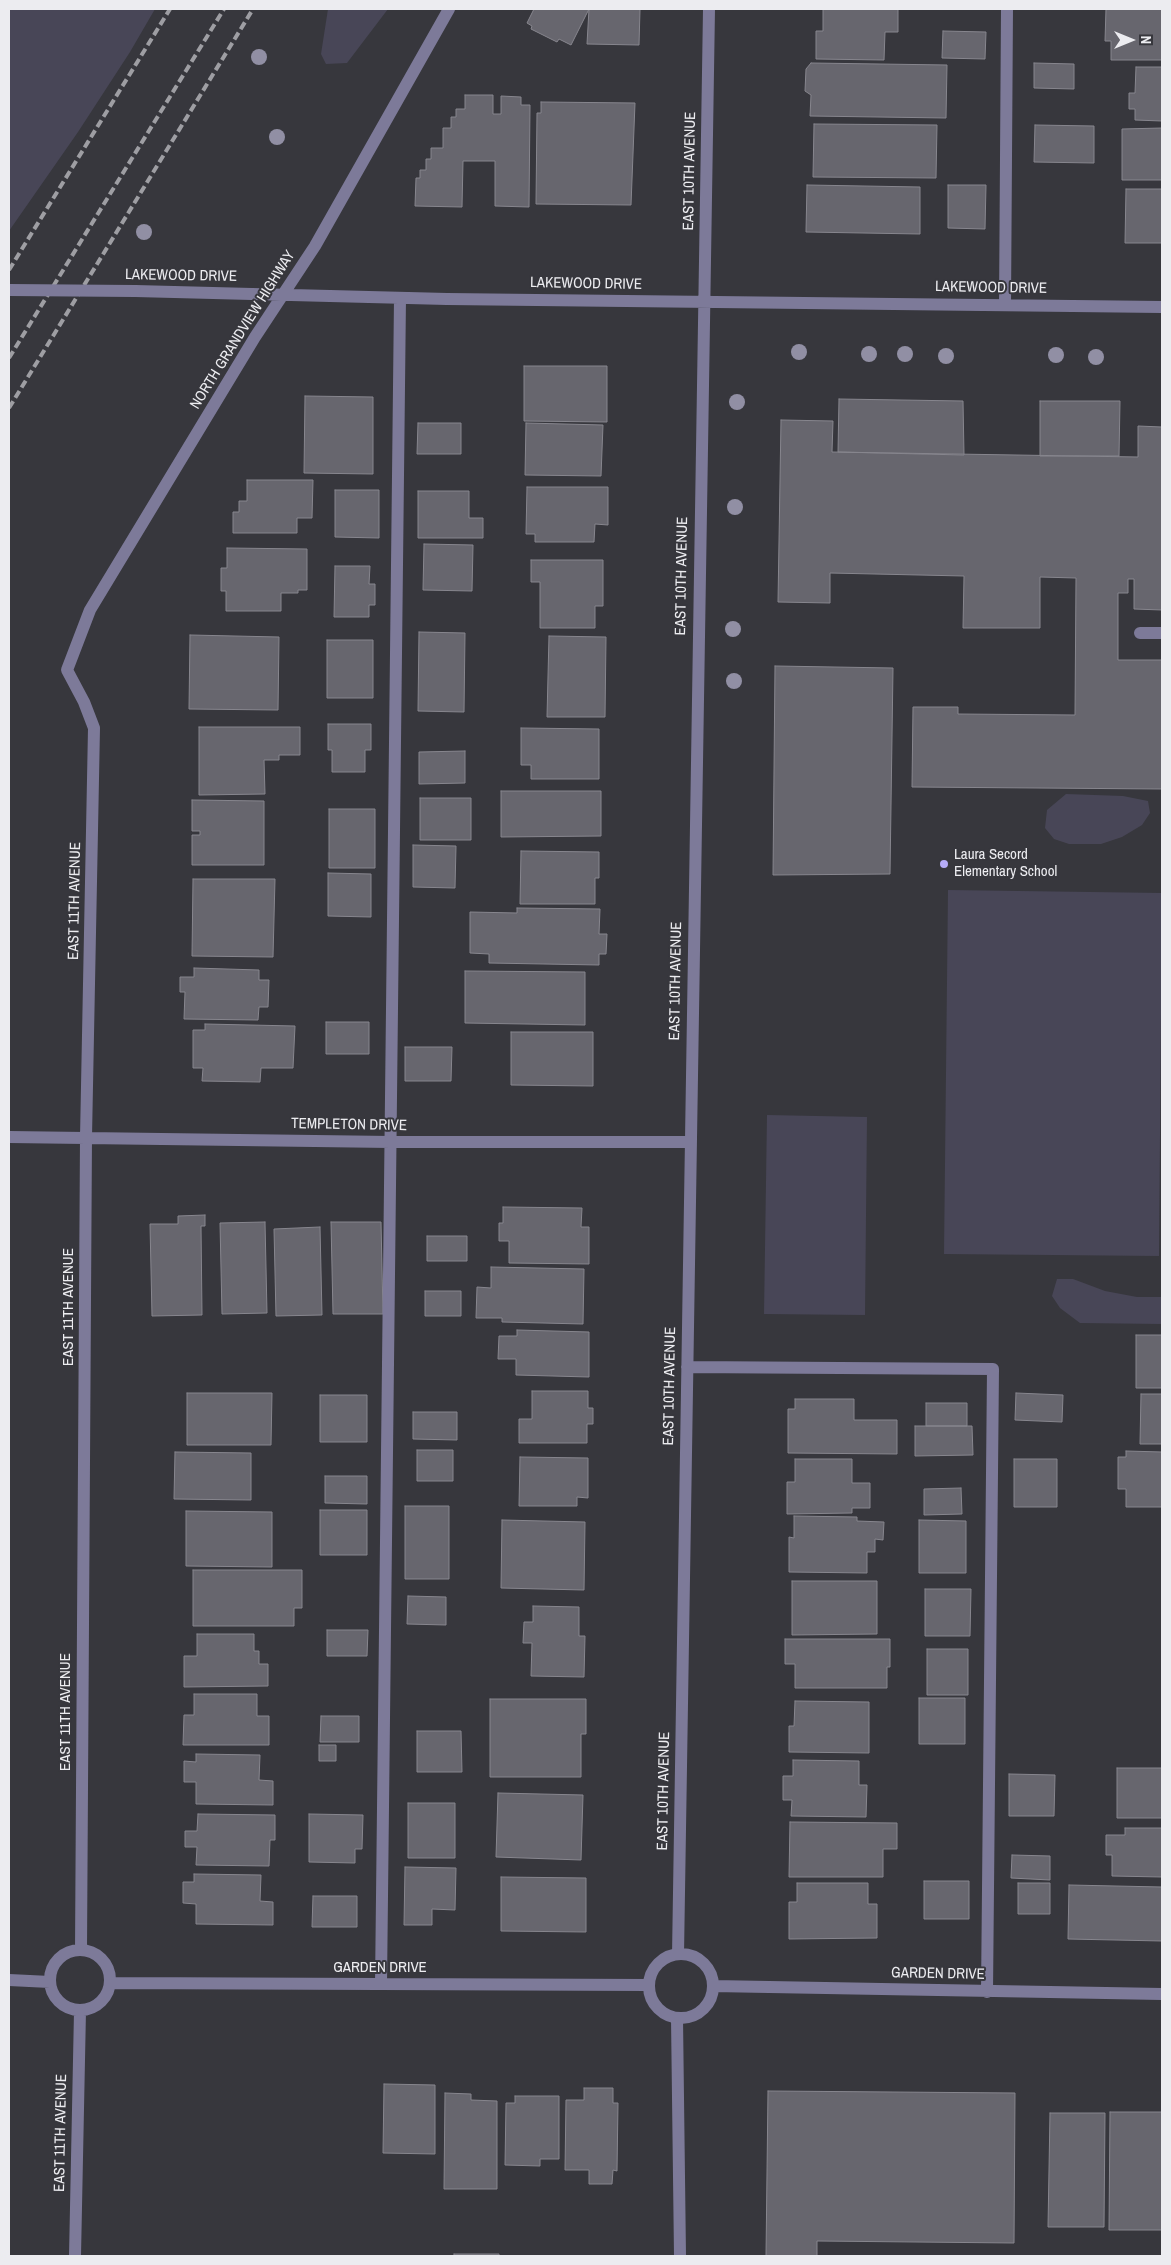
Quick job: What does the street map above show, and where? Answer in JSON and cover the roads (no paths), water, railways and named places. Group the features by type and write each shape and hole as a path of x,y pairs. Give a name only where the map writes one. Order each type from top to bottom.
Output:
{"street":[{"name":"NORTH GRANDVIEW HIGHWAY","path":"67,670 90,610 255,337 314,246 449,9"},
{"name":"EAST 10TH AVENUE","path":"678,1954 689,1142 709,9"},
{"path":"1005,305 1006,9"},
{"name":"LAKEWOOD DRIVE","path":"9,290 283,294 400,298 1162,307"},
{"path":"381,1984 400,298"},
{"path":"1140,633 1162,633"},
{"name":"EAST 11TH AVENUE","path":"67,670 84,702 94,728 86,1137 81,1950"},
{"name":"TEMPLETON DRIVE","path":"9,1137 391,1142 689,1142"},
{"path":"687,1367 993,1369 987,1992"},
{"path":"81,1950 99,1957 106,1964 110,1973 110,1982 104,2000 89,2010 80,2011 63,2005 52,1990 50,1982 51,1972 62,1956 81,1950"},
{"path":"678,1954 689,1955 699,1959 711,1975 713,1986 706,2006 688,2018 668,2016 660,2010 654,2004 649,1985 655,1967 661,1961 678,1954"},
{"path":"9,1980 50,1982"},
{"name":"GARDEN DRIVE","path":"110,1982 649,1985"},
{"name":"GARDEN DRIVE","path":"713,1986 1162,1994"},
{"name":"EAST 11TH AVENUE","path":"75,2256 80,2011"},
{"path":"677,2018 680,2256"}],"railway":[{"path":"9,270 170,9"},
{"path":"9,358 224,9"},
{"path":"9,408 253,9"}],"place":[{"name":"Laura Secord Elementary School","path":"944,864"}]}
